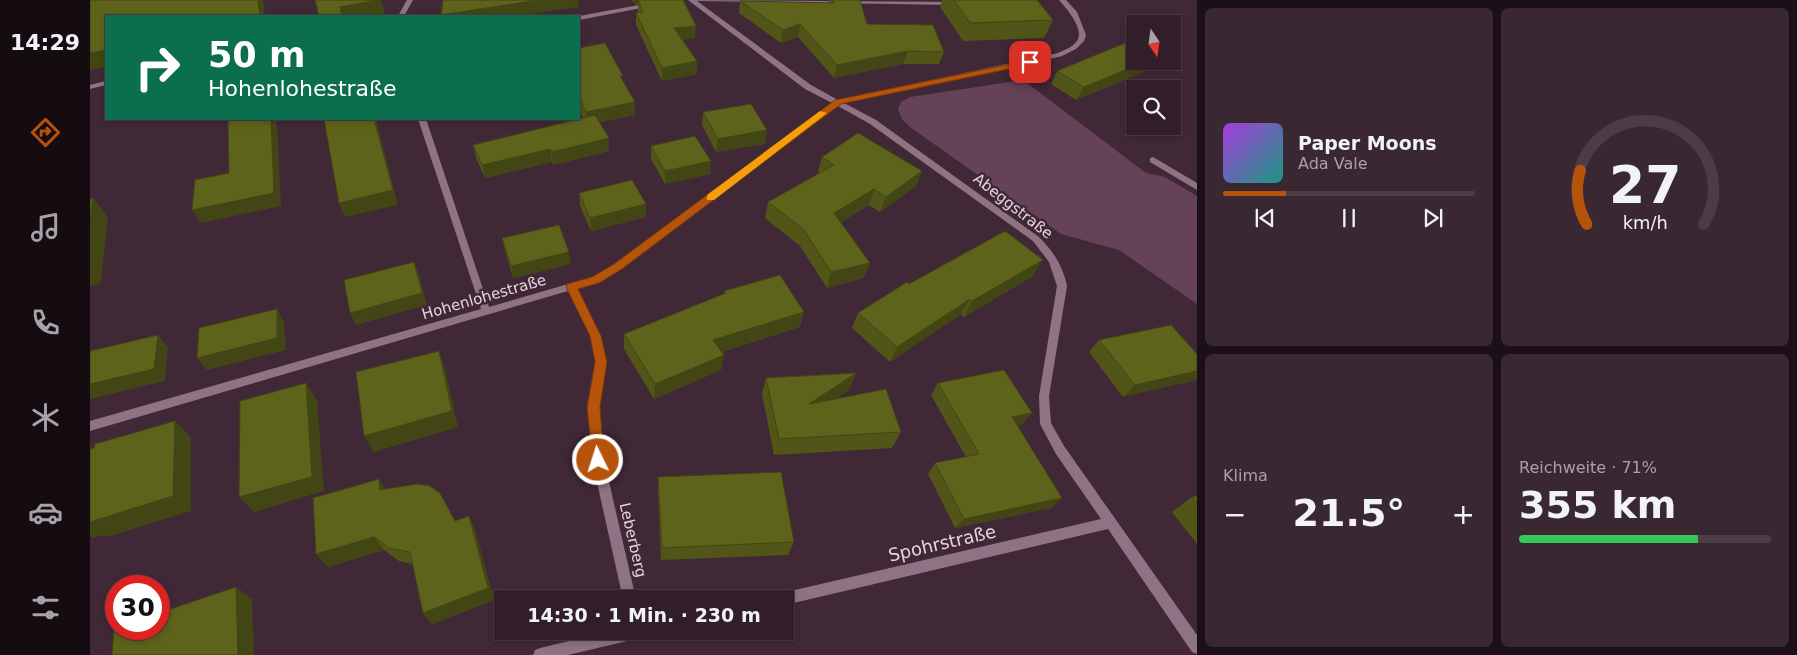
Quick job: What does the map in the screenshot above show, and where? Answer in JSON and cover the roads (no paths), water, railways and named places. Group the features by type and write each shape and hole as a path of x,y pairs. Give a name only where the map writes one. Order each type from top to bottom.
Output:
{"street":[{"path":"402,15 410,0"},
{"name":"Abeggstraße","path":"688,0 808,87 873,122 1036,238 1056,263 1061,275 1062,286 1044,396 1046,424 1060,450 1197,646"},
{"path":"699,0 961,1"},
{"name":"Hohenlohestraße","path":"90,426 595,280 618,267 838,102 1060,55 1074,48 1083,34 1074,12 1062,0"},
{"path":"580,18 656,4"},
{"path":"90,87 105,83"},
{"path":"422,120 486,311"},
{"path":"1153,160 1197,187"},
{"name":"Leberberg","path":"571,287 596,336 601,362 594,407 598,460 628,590"},
{"name":"Spohrstraße","path":"794,596 1110,523"},
{"path":"540,655 602,640"}]}
